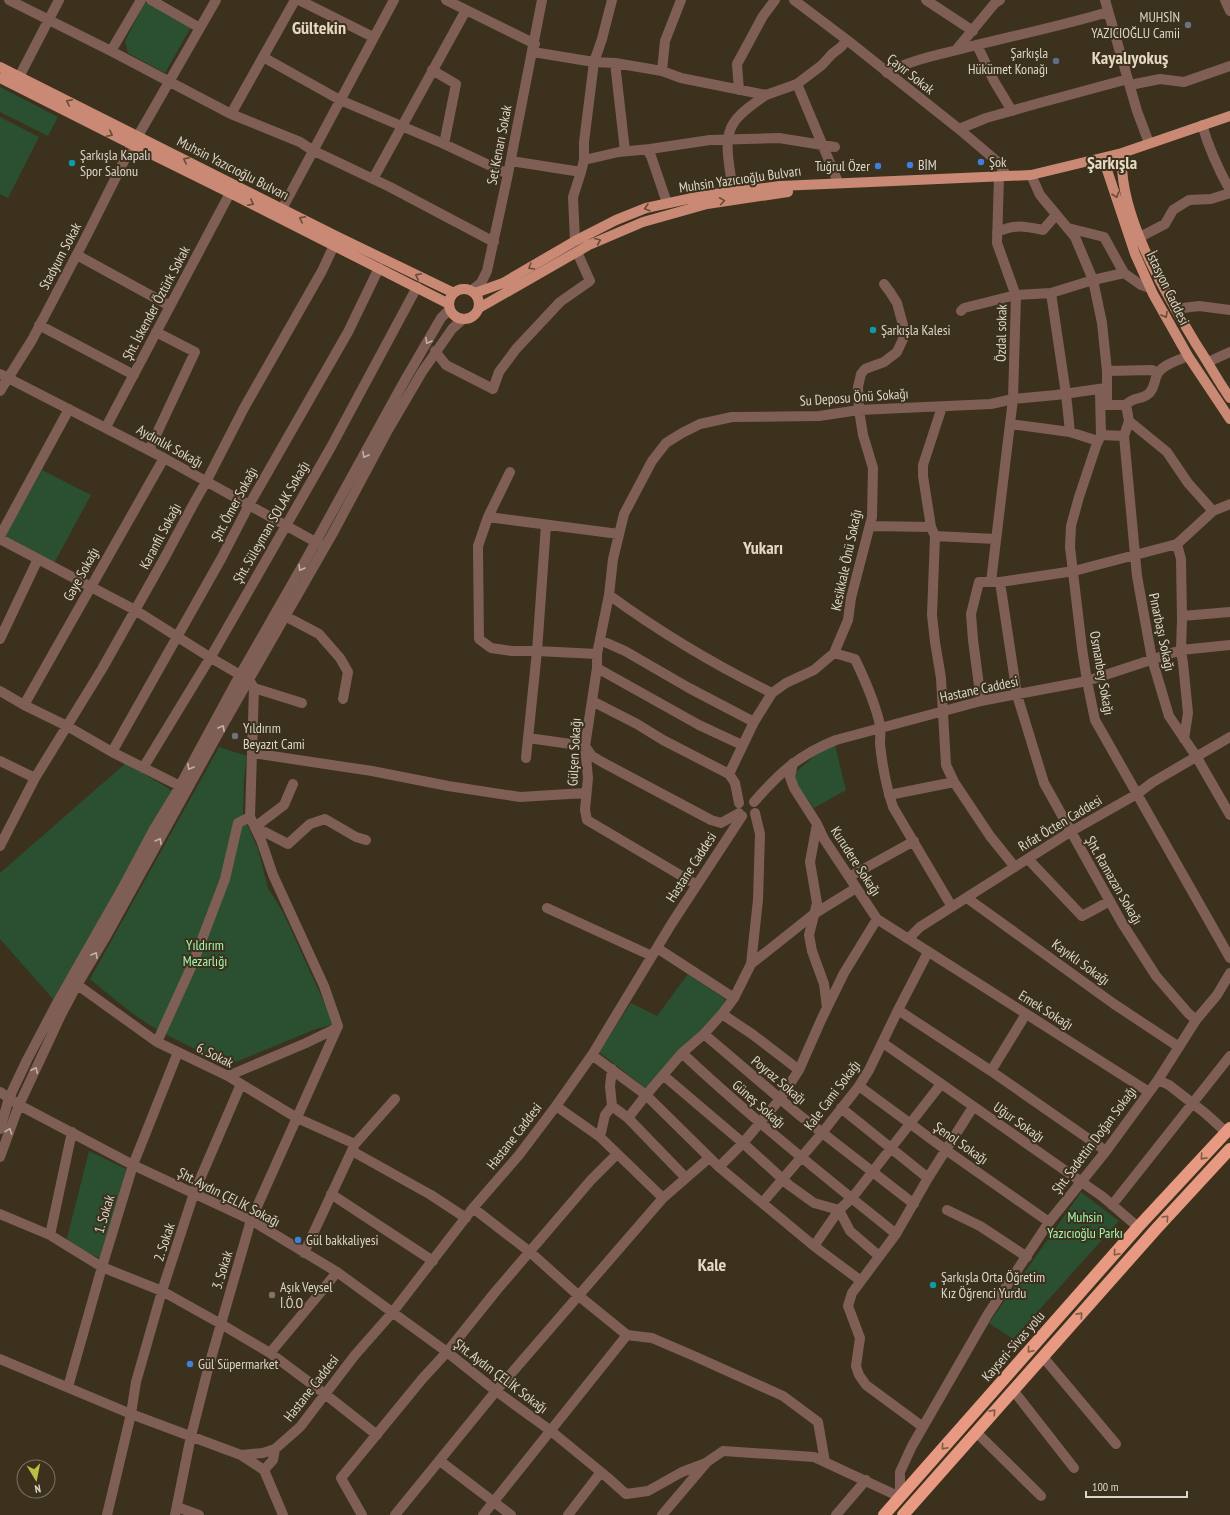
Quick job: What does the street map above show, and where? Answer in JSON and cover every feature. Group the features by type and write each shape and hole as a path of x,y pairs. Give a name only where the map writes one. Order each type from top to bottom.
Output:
{"highway":[{"name":"Kayseri-Sivas yolu","path":"884,1515 1138,1227 1228,1130"},
{"name":"Kayseri-Sivas yolu","path":"903,1515 1157,1228 1230,1149"}],"main road":[{"name":"Muhsin Yazıcıoğlu Bulvarı","path":"0,67 282,209 379,268 417,287 449,307"},
{"name":"Muhsin Yazıcıoğlu Bulvarı","path":"0,78 230,193 336,242 454,292"},
{"path":"838,182 1031,175 1122,153 1230,116"},
{"name":"İstasyon Caddesi","path":"1122,153 1124,190 1140,237 1165,292 1230,398"},
{"name":"İstasyon Caddesi","path":"1103,158 1136,254 1150,288 1188,356 1230,419"},
{"name":"Muhsin Yazıcıoğlu Bulvarı","path":"474,292 503,283 575,241 616,220 646,208 706,195 780,186 838,182"},
{"name":"Muhsin Yazıcıoğlu Bulvarı","path":"479,308 589,245 643,222 707,204 838,182"},
{"path":"464,288 474,292 479,300 479,308 477,312 471,318 463,319 455,316 449,307 451,296 454,292 464,288"}],"street":[{"path":"9,0 170,81 231,114 300,142 312,150 373,179 494,242"},
{"path":"19,77 59,0"},
{"path":"111,51 141,0"},
{"path":"151,0 200,28"},
{"name":"Stadyum Sokak","path":"0,391 4,376 40,325 133,145 216,0"},
{"path":"231,114 295,0"},
{"path":"299,0 373,37"},
{"path":"282,209 312,150 394,0"},
{"path":"446,0 534,48 594,62 615,63 662,71 681,78 766,95"},
{"name":"Set Kenarı Sokak","path":"474,292 481,283 487,270 494,242 534,48 542,0"},
{"path":"575,241 573,197 584,160 584,142 594,62 602,39 612,0"},
{"path":"662,71 666,41 681,0"},
{"path":"739,90 737,64 763,16 775,0"},
{"path":"926,0 973,31"},
{"path":"1105,0 1129,82 1150,144"},
{"path":"1224,0 1230,11"},
{"name":"Çayır Sokak","path":"796,1 959,129 999,163 1002,175"},
{"path":"956,50 973,31 995,1"},
{"path":"373,179 466,10"},
{"path":"887,73 902,64 1069,24 1108,12"},
{"path":"733,192 727,140 733,124 746,110 766,95 796,84 822,66 847,40"},
{"path":"977,45 994,81 1012,111"},
{"path":"262,57 340,100 444,144 508,174"},
{"path":"615,63 626,151"},
{"path":"959,129 1012,111 1129,82 1160,79 1184,82 1230,66"},
{"path":"432,70 456,84 444,144"},
{"path":"796,84 838,182"},
{"path":"1202,125 1209,147 1230,190"},
{"path":"584,160 626,151 647,150 710,140 779,138 835,146"},
{"path":"647,150 651,156 667,203"},
{"path":"511,161 581,172"},
{"name":"Özdal sokak","path":"995,539 1014,399 1016,295 996,243 1002,175"},
{"path":"1031,175 1040,195 1075,237 1093,280 1102,323 1107,371 1103,388 1100,438"},
{"name":"Şht. İskender Öztürk Sokak","path":"106,427 230,193"},
{"path":"1140,237 1165,224 1174,210 1189,200 1211,199 1230,193"},
{"path":"997,232 1007,228 1023,226 1043,230 1056,214"},
{"path":"1068,228 1104,237 1124,273 1141,285 1150,288"},
{"name":"Karanfil Sokağı","path":"1,840 35,778 68,726 135,610 206,482 244,408 322,271 336,242"},
{"path":"435,351 446,366 493,389 499,372 516,349 560,302 590,281 577,252"},
{"path":"77,255 170,306"},
{"name":"Şht. Ömer Sokağı","path":"112,752 221,559 249,505 348,332 379,268"},
{"path":"961,311 964,308 1016,295 1051,293 1093,280 1124,273"},
{"name":"Kesikkale Önü Sokağı","path":"834,653 848,620 851,598 872,517 873,468 863,435 858,387 861,374 864,369 884,362 897,352 904,339 903,325 896,303 884,284"},
{"name":"Şht. Süleyman SOLAK Sokağı","path":"143,768 210,658 285,527 417,287"},
{"path":"1051,293 1070,432"},
{"path":"1175,309 1199,306 1230,310"},
{"path":"228,1076 306,1043 338,1026 324,986 273,875 250,817 255,704 248,681 413,366 449,307"},
{"path":"0,1129 4,1095 74,982 154,829 183,788 248,681 285,616 320,545 422,372 435,351 452,329 463,319"},
{"path":"40,325 134,375"},
{"path":"149,450 195,352 156,332"},
{"path":"1208,362 1230,352"},
{"path":"1126,406 1131,400 1148,394 1155,385 1158,373 1167,366 1188,356"},
{"path":"1107,371 1152,370 1158,373"},
{"name":"Aydınlık Sokağı","path":"4,376 164,458 249,505 285,527 320,545"},
{"path":"1103,388 1107,405 1126,406"},
{"name":"Su Deposu Önü Sokağı","path":"613,559 624,514 652,461 666,444 694,426 732,417 818,416 860,410 991,404 1014,399 1066,394 1103,388"},
{"path":"1010,424 1070,432 1100,438 1124,436 1129,422 1126,406"},
{"path":"942,407 923,465 923,476 933,531 932,615 941,678 946,765 954,782 990,836 1015,867"},
{"path":"0,536 69,409"},
{"path":"1129,422 1167,452 1188,483 1213,511"},
{"name":"Pınarbaşı Sokağı","path":"1124,436 1137,576 1152,659 1169,716 1196,756 1230,815"},
{"name":"Osmanbey Sokağı","path":"1100,438 1083,485 1071,526 1070,547 1082,648 1095,720 1230,958"},
{"name":"Gaye Sokağı","path":"24,705 164,458"},
{"path":"510,472 488,517 478,546 479,639 491,648 512,652 537,651 596,654"},
{"path":"981,701 971,614 979,582 995,582 1074,571 1177,544 1213,511 1230,504"},
{"path":"488,517 619,534"},
{"path":"526,758 537,651 546,525"},
{"path":"870,526 933,531 995,539"},
{"path":"0,539 135,610 248,681 302,703"},
{"name":"Şht. Ramazan Sokağı","path":"995,539 995,582 1017,695 1044,783 1122,923 1156,976 1188,1013 1196,1020"},
{"path":"1177,544 1181,559 1182,616 1180,650 1183,663 1188,713 1184,739"},
{"path":"0,638 38,559"},
{"name":"Gülşen Sokağı","path":"613,559 609,595 596,654 597,668 585,746 588,778 585,793 585,810 587,820 697,885"},
{"path":"609,595 632,612 685,646 772,693"},
{"path":"1182,616 1230,612"},
{"path":"285,616 319,634 340,658 348,672 343,699"},
{"path":"600,640 625,651 689,688 754,722"},
{"name":"Hastane Caddesi","path":"754,802 767,787 793,763 816,748 836,740 981,701 1087,681 1180,650 1230,645"},
{"path":"729,774 754,722 772,693 786,683 814,670 834,653 855,659 874,703 880,727 880,744 889,795 893,807 952,906"},
{"path":"597,668 699,724 742,745"},
{"path":"0,692 68,726 112,752 183,788"},
{"path":"592,701 729,774 735,783 739,802 737,808 740,815"},
{"name":"Rıfat Öcten Caddesi","path":"908,939 920,927 952,906 1070,832 1230,737"},
{"path":"528,738 585,746 592,756 602,762 711,820 721,823 740,815 748,818 755,813"},
{"path":"252,754 372,771 448,786 520,797 585,793"},
{"path":"0,761 35,778"},
{"name":"Kurudere Sokağı","path":"793,763 790,777 794,788 848,877 877,918 928,952"},
{"path":"889,795 954,782"},
{"path":"255,828 284,805 293,784"},
{"path":"628,1118 682,1053 704,1034 722,1014 734,998 751,964 758,900 760,834 754,802 745,799 739,802"},
{"name":"Hastane Caddesi","path":"275,1449 300,1427 355,1355 392,1313 473,1208 519,1155 556,1106 592,1055 654,952 740,815"},
{"path":"157,1042 193,963 225,878 238,823 250,817"},
{"path":"255,828 288,844 310,824 325,819 356,837 366,840"},
{"path":"817,824 810,862 817,903 809,935 812,951 824,984 827,1008"},
{"path":"848,877 914,841"},
{"path":"1028,859 1082,916 1110,901"},
{"path":"751,964 814,914 856,888"},
{"name":"Kayıklı Sokağı","path":"967,898 1114,1004 1179,1047"},
{"path":"547,908 654,952 734,998"},
{"path":"719,1167 743,1143 759,1122 780,1099 799,1070 844,973 877,918"},
{"name":"Kale Cami Sokağı","path":"763,1202 822,1133 859,1086 869,1070 928,952"},
{"name":"Emek Sokağı","path":"928,952 966,974 1149,1092"},
{"name":"Şht. Sadettin Doğan Sokağı","path":"900,1497 900,1472 923,1427 988,1314 1049,1222 1106,1151 1158,1080 1196,1020 1217,995 1230,973"},
{"path":"0,1157 19,1105 74,982"},
{"name":"6. Sokak","path":"74,982 157,1042 228,1076 297,1118 353,1148 466,1218"},
{"path":"898,1010 991,1071 1106,1151"},
{"path":"722,1014 752,1034 799,1070"},
{"path":"991,1071 1026,1014"},
{"name":"3. Sokak","path":"176,1511 191,1436 251,1220 338,1026"},
{"name":"Poyraz Sokağı","path":"704,1034 780,1099 914,1204"},
{"name":"Uğur Sokağı","path":"882,1043 1080,1182 1112,1205 1138,1227"},
{"name":"1. Sokak","path":"68,1387 133,1165 178,1052"},
{"name":"Güneş Sokağı","path":"682,1053 717,1086 801,1158 896,1234"},
{"path":"592,1055 646,1095 719,1167 763,1202 814,1246 861,1282"},
{"path":"1112,1205 1230,1056"},
{"path":"600,1137 605,1115 612,1106 610,1086 612,1069"},
{"path":"663,1075 743,1143 783,1180 814,1203 838,1210 850,1231 879,1256"},
{"path":"1158,1080 1169,1085 1228,1130"},
{"name":"2. Sokak","path":"107,1515 131,1414 136,1382 162,1291 194,1193 241,1084"},
{"path":"814,1246 838,1210 852,1198 941,1084"},
{"name":"Şenol Sokağı","path":"859,1086 946,1150 1049,1222"},
{"name":"Şht. Aydın ÇELİK Sokağı","path":"4,1095 19,1105 133,1165 251,1220 337,1272 447,1352 496,1391 551,1431 626,1494 648,1492 682,1472 707,1462"},
{"path":"304,1253 353,1148 395,1099"},
{"path":"556,1106 600,1137 663,1198"},
{"path":"612,1106 628,1118 686,1178"},
{"path":"923,1427 866,1385 859,1375 856,1366 860,1338 848,1306 852,1293 896,1234 928,1178 973,1107"},
{"path":"841,1108 928,1178"},
{"path":"50,1234 72,1132"},
{"path":"362,1515 341,1478 590,1180 617,1154"},
{"path":"396,1515 496,1391 663,1198 709,1158"},
{"path":"331,1194 433,1261"},
{"path":"473,1208 530,1252 579,1296 627,1335 652,1338 783,1396 818,1422 826,1462"},
{"path":"947,1210 980,1226 1027,1257"},
{"path":"0,1214 50,1234 102,1267 162,1291 221,1324 270,1353 377,1435"},
{"path":"270,1353 337,1272"},
{"path":"483,1515 627,1335"},
{"path":"1043,1357 1116,1444"},
{"path":"0,1359 131,1414 241,1455 264,1470 283,1515"},
{"path":"1013,1390 1074,1468"},
{"path":"976,1432 1040,1496"},
{"path":"241,1455 263,1453 275,1449 273,1460 264,1470"},
{"path":"662,1515 707,1462 723,1451 814,1457 900,1497"},
{"path":"440,1461 511,1515"},
{"path":"568,1515 601,1472"},
{"path":"836,1515 866,1480"},
{"path":"176,1511 199,1515"}],"green space":[{"path":"147,3 191,27 165,73 128,53 125,41 144,4"},
{"path":"0,87 58,117 48,136 0,112"},
{"path":"0,117 39,137 8,198 0,194"},
{"path":"42,470 91,495 52,567 2,541"},
{"path":"835,745 846,790 814,808 790,777 819,752"},
{"name":"Yıldırım Mezarlığı","path":"219,747 247,756 244,780 243,815 258,849 268,888 283,912 334,1024 316,1029 231,1064 190,1047 164,1034 128,1010 90,979"},
{"path":"126,763 176,793 53,999 0,939 0,873"},
{"path":"688,974 725,999 722,1008 705,1029 687,1042 645,1088 599,1052 631,1003 657,1016"},
{"path":"89,1151 126,1169 104,1260 66,1242"},
{"name":"Muhsin Yazıcıoğlu Parkı","path":"1081,1192 1119,1221 1013,1339 989,1323"}],"place":[{"name":"MUHSİN YAZICIOĞLU Camii","path":"1188,25"},
{"name":"Şarkışla Hükümet Konağı","path":"1056,61"},
{"name":"Şok","path":"981,162"},
{"name":"Şarkışla Kapalı Spor Salonu","path":"72,163"},
{"name":"BİM","path":"910,165"},
{"name":"Tuğrul Özer","path":"878,166"},
{"name":"Şarkışla Kalesi","path":"873,330"},
{"name":"Yıldırım Beyazıt Cami","path":"235,736"},
{"name":"Gül bakkaliyesi","path":"298,1240"},
{"name":"Şarkışla Orta Öğretim Kız Öğrenci Yurdu","path":"933,1285"},
{"name":"Aşık Veysel İ.Ö.O","path":"272,1295"},
{"name":"Gül Süpermarket","path":"190,1364"}],"district":[{"name":"Gültekin","path":"319,28"},
{"name":"Kayalıyokuş","path":"1130,58"},
{"name":"Şarkışla","path":"1112,163"},
{"name":"Yukarı","path":"763,548"},
{"name":"Kale","path":"712,1265"}]}
